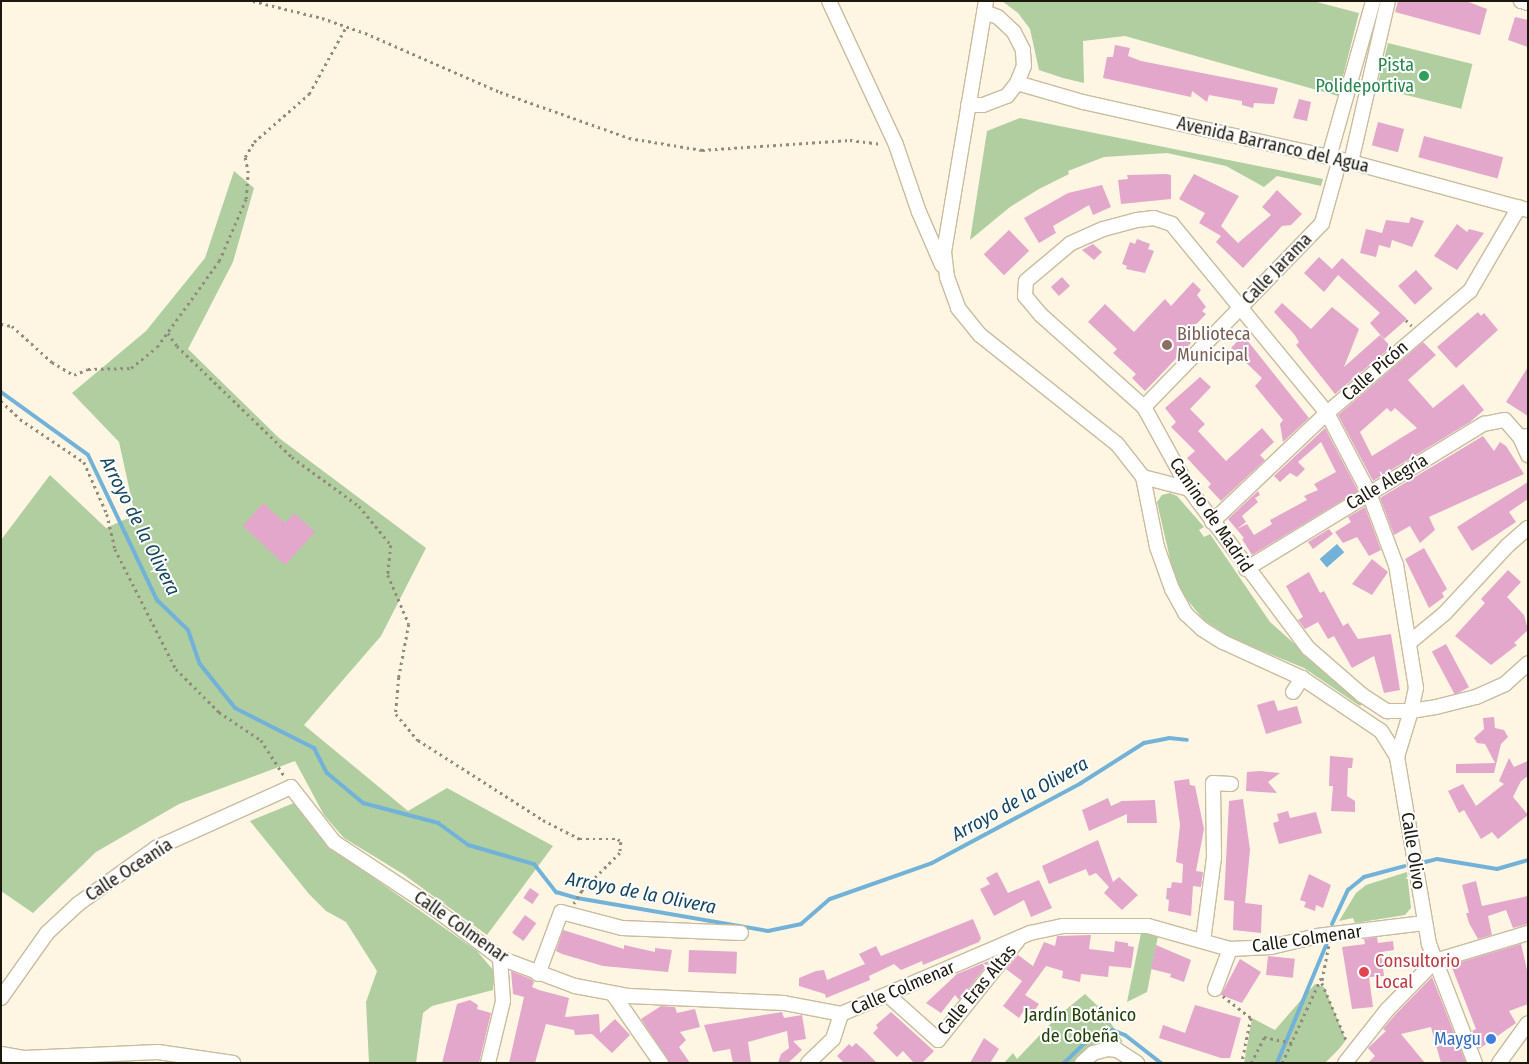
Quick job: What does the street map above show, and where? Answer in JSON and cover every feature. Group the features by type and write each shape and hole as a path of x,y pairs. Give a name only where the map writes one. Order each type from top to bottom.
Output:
{"street":[{"path":"829,1 896,146 919,212 958,308 980,335 1117,444 1143,477 1189,489"},
{"path":"1340,159 1373,1"},
{"path":"1340,159 1388,1"},
{"path":"1521,1 1528,3"},
{"path":"947,277 944,252 985,6"},
{"path":"968,105 994,102 1007,96 1017,84 1024,66 1023,50 1014,32 985,6"},
{"name":"Avenida Barranco del Agua","path":"1017,84 1083,102 1340,159 1523,208"},
{"name":"Calle Jarama","path":"1144,407 1322,223 1340,159"},
{"name":"Calle Picón","path":"1212,522 1327,413 1470,290 1523,208"},
{"name":"Camino de Madrid","path":"1242,305 1172,224 1154,218 1103,229 1070,244 1026,281 1025,296 1041,315 1144,407 1189,489 1246,569 1308,648 1362,695 1387,711"},
{"path":"1242,305 1327,413 1369,493 1396,565 1416,688 1398,753"},
{"name":"Calle Alegría","path":"1246,569 1484,424 1505,420 1524,436"},
{"path":"1524,436 1528,455"},
{"name":"Calle Olivo","path":"1143,477 1157,547 1172,590 1186,614 1202,629 1224,642 1302,678 1382,731 1398,753 1424,922 1435,961 1475,1063"},
{"path":"1410,642 1445,613 1506,546 1528,528"},
{"path":"1382,731 1387,711 1410,711 1476,697 1505,684 1528,662"},
{"path":"1293,692 1302,678"},
{"path":"1203,941 1214,857 1213,784 1231,784"},
{"name":"Calle Colmenar","path":"291,786 334,842 431,906 500,958 538,974 613,994 784,1003 841,1014 888,996 1020,938 1064,926 1100,924 1148,926 1230,949 1271,947 1331,935 1424,922"},
{"name":"Calle Oceanía","path":"1,998 42,939 78,904 156,848 291,786"},
{"path":"538,974 561,912 622,928 742,933"},
{"path":"1345,1063 1353,1050 1435,961 1527,934"},
{"name":"Calle Eras Altas","path":"888,996 938,1040 1020,938"},
{"path":"1215,989 1230,949"},
{"path":"488,1063 503,1001 500,958"},
{"path":"613,994 661,1063"},
{"path":"808,1063 833,1039 841,1014"},
{"path":"1499,1063 1528,1023"},
{"path":"1082,1063 1093,1053 1108,1049 1117,1050 1138,1063"},
{"path":"1,1054 24,1058 113,1058 180,1054 233,1063"}],"path":[{"path":"253,1 346,26 500,92 629,138 702,150 850,140 896,146"},
{"path":"1,324 12,326 52,362 74,376 88,369 131,368 168,333 219,261 246,198 248,174 245,157 254,142 310,94 346,26"},
{"path":"168,333 178,346 292,458 360,506 391,545 388,575 409,624 399,677 396,714 418,740 543,820 580,839 618,839 621,842 620,853 582,891 568,914"},
{"path":"1,401 20,419 84,462 107,514 115,549 176,670 219,712 261,740 291,786"},
{"path":"1282,1063 1322,974 1331,935"},
{"path":"1322,974 1322,983 1348,1045 1353,1050"},
{"path":"1215,989 1251,1018 1242,1063"},
{"path":"1251,1063 1264,1038 1292,1043"}],"green space":[{"path":"1002,1 1313,1 1359,13 1338,96 1125,36 1083,41 1084,83 1063,78 1039,70 1030,29 1018,13"},
{"name":"Pista Polideportiva","path":"1388,43 1472,64 1461,109 1377,88"},
{"path":"1020,118 1323,179 1321,186 1277,176 1264,187 1226,166 1167,153 1104,157 1068,171 1069,174 1039,189 1010,207 970,240 987,131"},
{"path":"234,171 254,188 233,262 188,349 279,438 426,548 381,636 304,725 408,811 447,788 553,846 487,935 403,874 344,838 324,815 295,761 179,804 96,852 33,913 1,891 1,540 50,475 106,528 135,515 119,442 72,393 146,331 205,258"},
{"path":"1170,493 1177,496 1204,527 1199,530 1204,537 1210,534 1270,622 1362,704 1360,706 1304,668 1231,638 1204,620 1184,596 1173,572 1157,502 1162,495"},
{"path":"294,803 330,847 477,951 494,971 493,990 432,1006 423,1013 416,1063 369,1063 366,1002 377,971 346,922 326,911 309,894 250,821"},
{"path":"1407,872 1411,908 1405,915 1355,923 1353,918 1339,921 1356,893 1366,885"},
{"path":"1141,933 1158,936 1147,992 1127,1002"},
{"path":"1315,984 1324,987 1346,1040 1339,1049 1325,1063 1244,1063 1252,1018 1275,1030"},
{"name":"Jardín Botánico de Cobeña","path":"1085,994 1103,1011 1123,1042 1104,1039 1095,1043 1073,1063 1004,1063 1013,1053 1017,1059 1058,1016"}],"water":[{"path":"1337,544 1344,552 1327,567 1320,559"}],"building":[{"path":"1398,1 1466,1 1487,9 1480,35 1395,12"},
{"path":"1515,17 1528,20 1528,47 1508,40"},
{"path":"1115,45 1130,48 1128,56 1141,61 1278,88 1274,104 1254,103 1253,108 1242,105 1242,101 1209,95 1207,102 1192,91 1191,97 1103,78 1107,57 1113,57"},
{"path":"1299,99 1311,102 1307,121 1293,118"},
{"path":"1378,122 1404,129 1398,152 1372,145"},
{"path":"1424,136 1503,157 1498,178 1418,157"},
{"path":"1194,174 1239,196 1221,226 1238,243 1271,215 1262,207 1277,190 1302,214 1291,225 1282,226 1243,268 1216,242 1221,236 1199,223 1205,213 1179,199"},
{"path":"1127,175 1171,175 1171,199 1121,204 1118,180 1128,179"},
{"path":"1102,185 1111,207 1093,215 1089,205 1053,226 1056,233 1039,243 1024,218 1068,193"},
{"path":"1411,217 1424,221 1412,247 1392,240 1390,248 1379,245 1376,257 1360,253 1366,229 1382,233 1386,220 1409,223"},
{"path":"1457,224 1467,232 1469,229 1484,233 1457,270 1434,256"},
{"path":"1009,230 1029,251 1004,275 984,254"},
{"path":"1137,239 1150,244 1148,249 1154,251 1145,273 1126,269 1127,266 1122,264 1130,242 1135,244"},
{"path":"1093,244 1102,252 1094,260 1082,250"},
{"path":"1319,257 1332,269 1342,258 1407,319 1384,339 1370,323 1380,313 1338,275 1324,292 1304,273"},
{"path":"1416,270 1433,289 1415,305 1398,286"},
{"path":"1062,277 1070,286 1059,296 1051,287"},
{"path":"1193,282 1201,290 1197,295 1206,307 1202,311 1206,314 1184,337 1191,343 1145,391 1132,378 1136,374 1113,353 1117,349 1088,322 1105,304 1134,332 1165,299 1171,306"},
{"path":"1282,303 1311,329 1332,307 1359,329 1344,367 1380,335 1391,347 1335,394 1296,345 1299,342 1294,334 1274,312"},
{"path":"1478,312 1481,316 1484,313 1498,330 1456,368 1437,347"},
{"path":"1243,335 1309,418 1283,442 1280,424 1283,420 1255,386 1262,378 1231,348"},
{"path":"1423,342 1436,355 1408,380 1433,408 1463,384 1484,410 1470,422 1373,481 1338,415","holes":["1387,408 1391,412 1395,408 1417,428 1372,456 1360,432"]},
{"path":"1528,367 1528,416 1506,402"},
{"path":"1200,377 1211,387 1190,409 1205,424 1198,431 1226,461 1262,428 1274,442 1260,455 1265,460 1221,501 1208,487 1211,484 1187,458 1195,451 1171,427 1176,422 1165,408"},
{"path":"1325,428 1358,491 1252,555 1242,539 1244,538 1228,519 1258,491 1260,495 1255,498 1258,502 1242,516 1246,522 1237,529 1247,524 1254,535 1272,524 1270,520 1307,500 1304,496 1318,490 1314,484 1336,472 1321,442 1298,462 1305,469 1297,477 1290,473 1280,482 1274,476"},
{"path":"1483,436 1494,451 1500,442 1506,446 1524,474 1429,517 1435,530 1420,543 1410,526 1394,535 1380,498"},
{"path":"1528,482 1528,499 1509,512 1516,522 1472,551 1457,527"},
{"path":"263,503 285,523 294,513 315,532 285,565 243,526"},
{"path":"1365,507 1381,550 1369,556 1357,537 1343,543 1335,532 1351,522 1348,517"},
{"path":"1329,529 1333,534 1313,549 1308,542"},
{"path":"1424,548 1447,589 1442,593 1444,597 1429,608 1405,559"},
{"path":"1372,559 1388,572 1372,595 1352,584"},
{"path":"1508,570 1521,582 1507,597 1524,615 1528,630 1514,643 1517,645 1491,665 1455,636 1485,603 1481,599"},
{"path":"1309,572 1320,593 1324,591 1343,626 1348,623 1358,639 1391,634 1400,690 1384,693 1374,656 1352,668 1334,636 1328,639 1318,622 1305,629 1298,620 1303,617 1286,586"},
{"path":"1446,644 1469,687 1455,695 1432,652"},
{"path":"1274,700 1278,711 1297,706 1302,723 1266,734 1257,705"},
{"path":"1494,717 1495,728 1504,730 1508,737 1501,744 1494,773 1456,773 1456,764 1495,763 1485,744 1477,743 1474,738 1484,729 1483,718"},
{"path":"1330,756 1353,758 1352,768 1348,768 1347,796 1355,801 1355,812 1331,811 1333,786 1329,786"},
{"path":"1509,758 1514,767 1528,761 1528,776 1521,781 1513,797 1528,815 1498,839 1492,832 1481,839 1464,810 1459,813 1448,791 1463,784 1476,806 1504,784 1499,781"},
{"path":"1247,772 1280,773 1268,782 1277,793 1246,791"},
{"path":"1189,779 1190,785 1195,786 1204,829 1196,871 1203,872 1201,887 1193,886 1191,916 1168,911 1169,900 1166,899 1167,888 1171,888 1172,882 1182,883 1183,864 1176,862 1180,825 1174,781"},
{"path":"1108,798 1111,806 1122,801 1155,800 1157,823 1127,823 1127,814 1089,831 1082,810"},
{"path":"1243,799 1250,850 1245,903 1262,905 1261,933 1233,930 1234,901 1224,900 1229,801"},
{"path":"1288,811 1290,818 1316,812 1322,833 1279,844 1273,823 1279,821 1277,814"},
{"path":"1098,840 1113,882 1119,877 1138,895 1122,910 1104,893 1109,887 1096,873 1089,876 1086,869 1049,884 1042,866"},
{"path":"997,872 1008,893 1039,880 1052,908 1031,917 1024,900 994,916 980,889 990,884 986,878"},
{"path":"1309,874 1331,885 1323,908 1316,905 1315,911 1304,907 1306,902 1300,900"},
{"path":"1476,881 1482,906 1528,896 1528,924 1513,928 1506,910 1488,916 1492,935 1478,939 1466,913 1469,913 1462,885"},
{"path":"530,888 539,894 532,904 523,898"},
{"path":"525,915 536,923 523,941 512,933"},
{"path":"973,919 981,938 979,942 923,965 922,961 901,970 894,964 869,976 870,980 826,998 825,994 799,986 799,978 816,971 824,970 827,980 865,964 859,954 876,946 881,956"},
{"path":"563,930 624,949 624,945 655,952 655,948 672,950 668,972 603,966 562,954 556,951"},
{"path":"1091,935 1089,949 1114,952 1115,941 1128,943 1128,946 1134,947 1131,968 1109,966 1108,977 1081,974 1080,982 1062,978 1063,971 1046,966 1025,995 1039,1004 1032,1014 1024,1010 1019,1018 1003,1006 1022,981 1006,969 1018,955 1033,966 1044,942 1055,946 1057,936"},
{"name":"Consultorio Local","path":"1377,937 1378,943 1393,941 1394,950 1381,952 1384,976 1369,977 1373,1007 1352,1009 1342,947 1365,944 1364,939"},
{"path":"1521,944 1528,974 1528,1004 1509,1011 1516,1023 1479,1049 1472,1031 1476,1029 1451,965"},
{"path":"1156,945 1191,960 1184,982 1170,977 1171,974 1151,969"},
{"path":"689,950 737,952 736,974 688,972"},
{"path":"1268,956 1295,959 1293,978 1266,975"},
{"path":"1240,959 1261,972 1242,1003 1221,995"},
{"path":"991,960 959,1000 955,995 941,1013 926,1003 957,974"},
{"path":"511,971 531,979 534,982 532,987 569,998 565,1017 599,1014 600,1033 615,1019 630,1035 612,1053 592,1034 575,1035 574,1030 546,1024 535,1063 509,1063 524,997 513,994"},
{"path":"1432,977 1466,1063 1441,1063 1431,1027 1401,1034 1425,1063 1368,1063 1375,1056 1368,1048 1386,1031 1383,1029 1394,1016"},
{"path":"470,1000 478,1005 477,1009 491,1013 479,1063 442,1063 457,1004"},
{"path":"1195,1005 1241,1018 1230,1058 1221,1058 1159,1038 1163,1025 1185,1033"},
{"path":"661,1006 675,1007 677,1013 695,1009 700,1027 680,1032 686,1040 679,1047 690,1063 670,1063 641,1019"},
{"path":"782,1012 784,1018 802,1015 806,1039 793,1041 802,1050 788,1063 778,1063 781,1054 789,1048 787,1031 748,1042 751,1063 733,1063 730,1049 713,1052 704,1025"},
{"path":"891,1012 934,1051 922,1063 914,1063 903,1051 897,1057 873,1033 878,1028 876,1025"},
{"path":"984,1038 999,1049 990,1063 970,1063"},
{"path":"856,1043 877,1063 844,1063 837,1056 849,1044 852,1047"}],"waterway":[{"name":"Arroyo de la Olivera","path":"1,392 88,455 157,600 188,630 200,664 235,708 314,748 327,773 363,803 438,823 468,845 534,864 556,892 577,898 768,931 801,924 830,899 932,863 1081,783 1144,743 1169,738 1187,740"},
{"path":"1425,862 1437,859 1497,869 1528,860"},
{"path":"1332,924 1348,890 1364,877 1405,866"},
{"path":"1277,1063 1327,943"},
{"path":"1064,1063 1088,1040 1112,1030 1125,1035 1161,1063"}],"place":[{"name":"Pista Polideportiva","path":"1424,76"},
{"name":"Biblioteca Municipal","path":"1167,345"},
{"name":"Consultorio Local","path":"1364,972"},
{"name":"Maygu","path":"1491,1039"}]}
